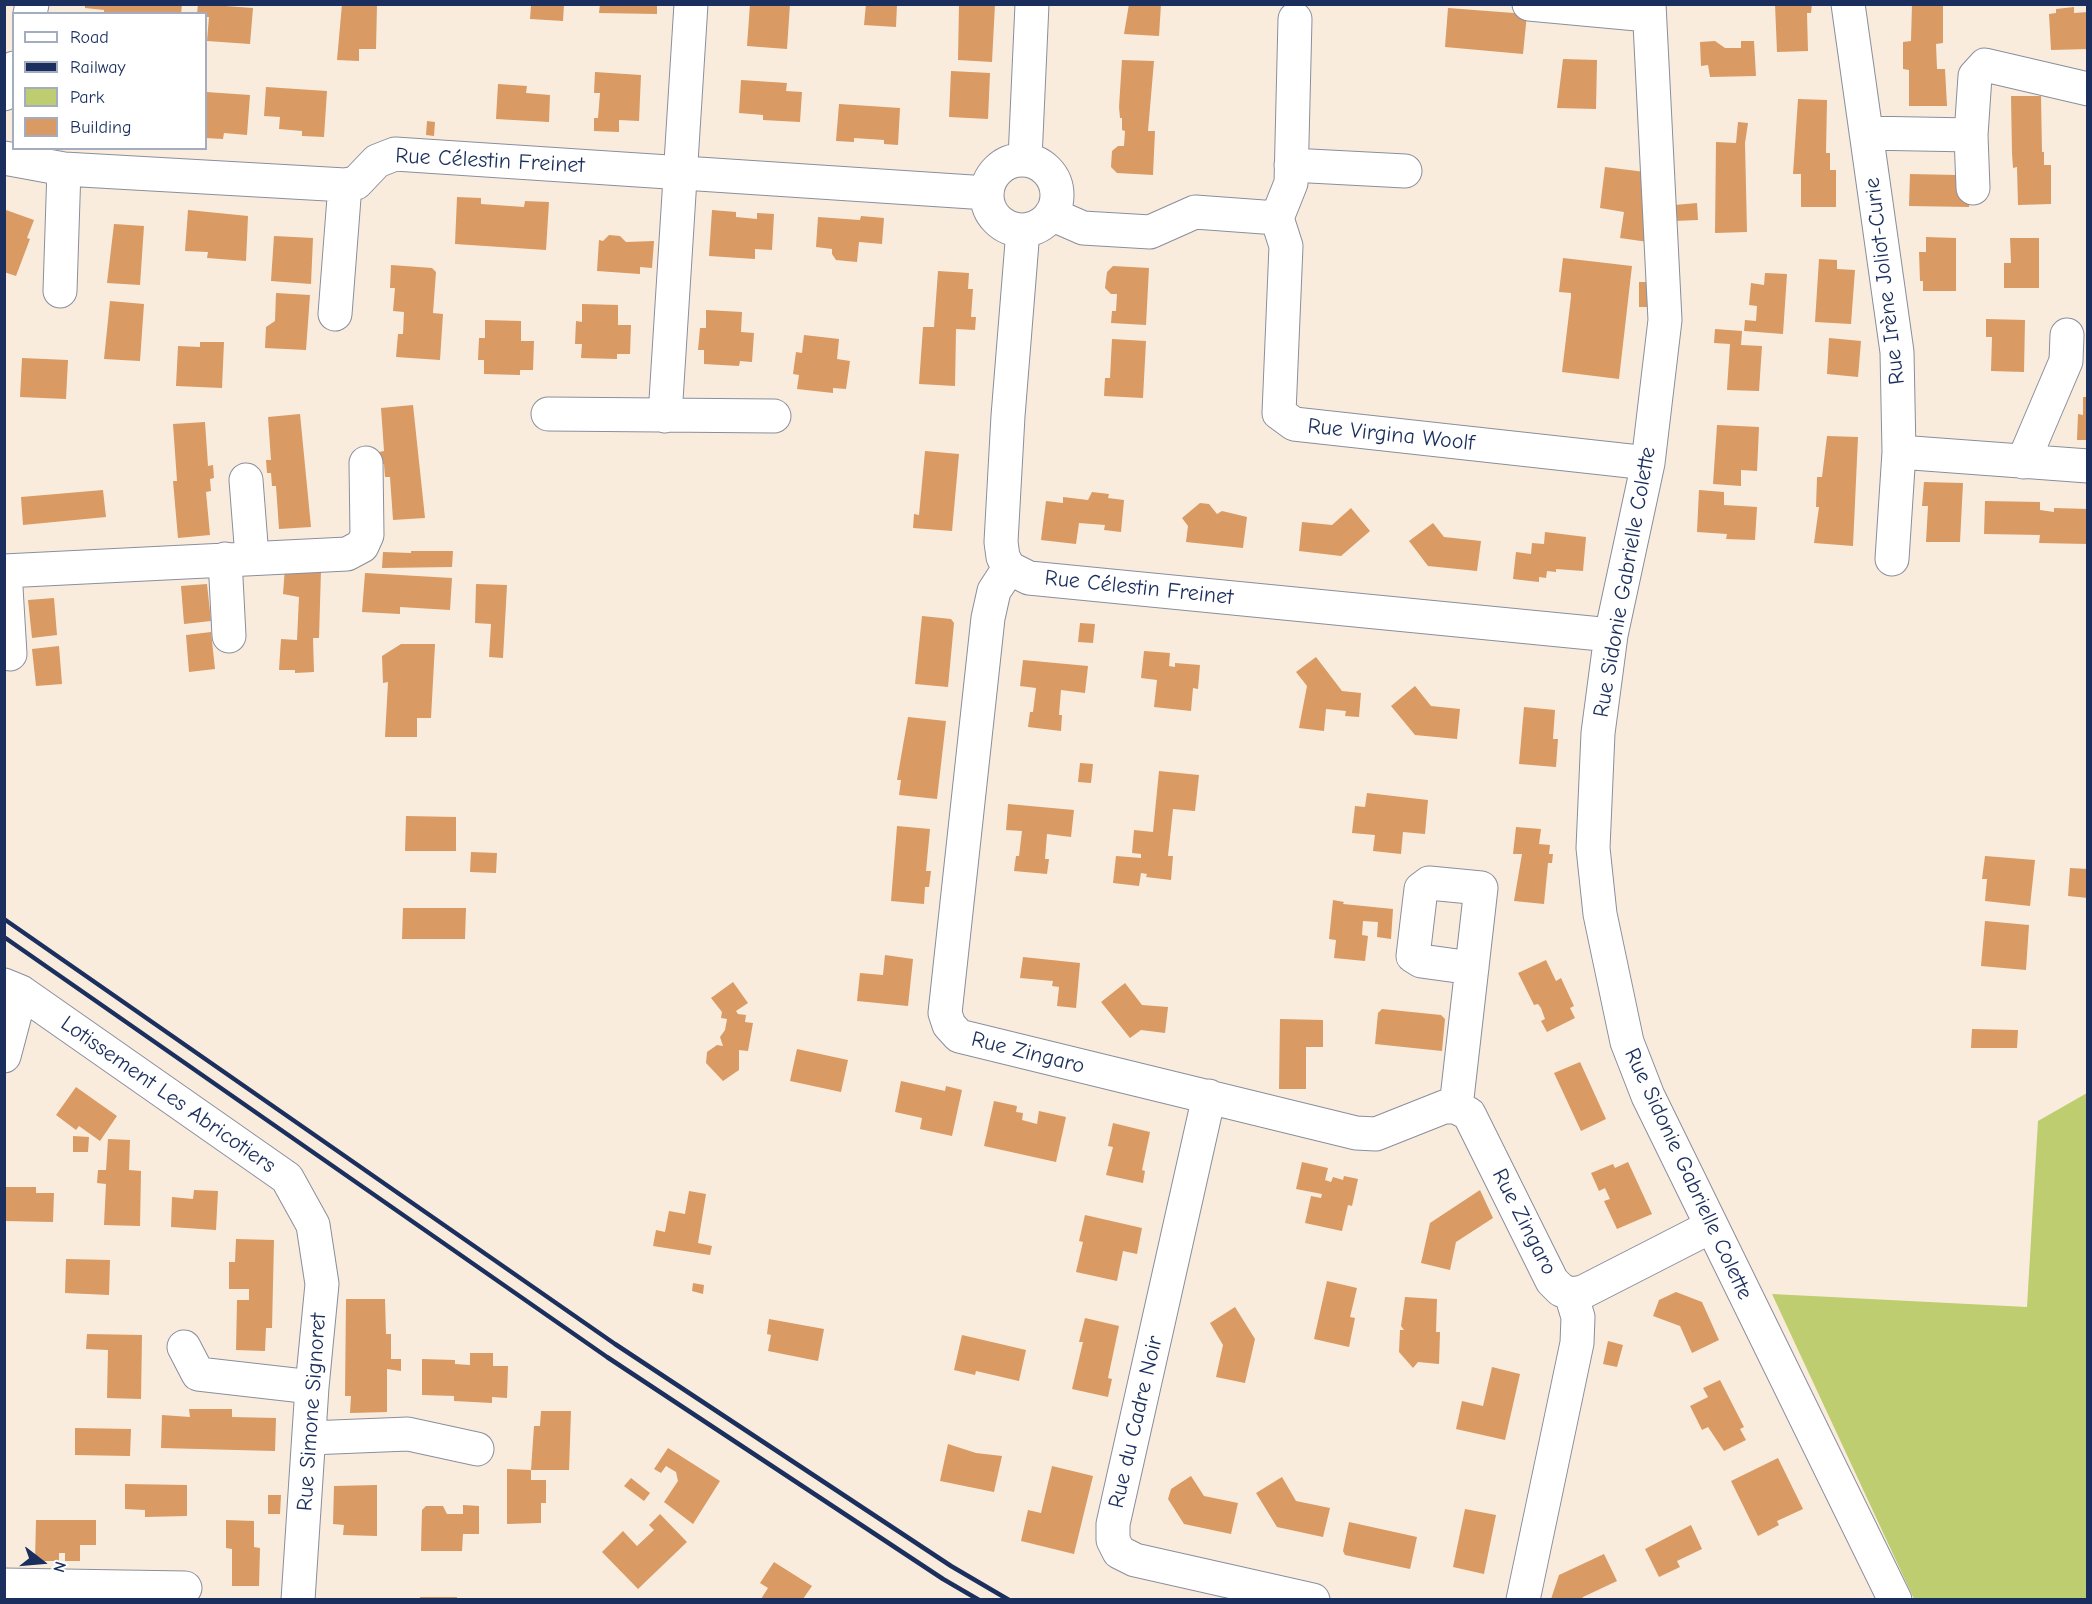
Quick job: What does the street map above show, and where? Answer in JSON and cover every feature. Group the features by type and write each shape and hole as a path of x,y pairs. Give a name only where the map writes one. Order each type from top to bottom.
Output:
{"street":[{"path":"665,416 678,171 691,4"},
{"path":"1025,159 1032,4"},
{"path":"1529,4 1648,10"},
{"name":"Rue Irène Joliot-Curie","path":"1848,4 1897,352 1899,452 1892,559"},
{"name":"Rue Sidonie Gabrielle Colette","path":"1648,10 1665,320 1648,463 1611,635 1596,760 1593,848 1600,914 1627,1042 1648,1096 1710,1227 1895,1599"},
{"path":"1052,214 1083,228 1150,232 1195,212 1276,218 1290,183 1295,19"},
{"path":"1973,188 1971,135 1975,76 1984,65 2088,89"},
{"path":"4,94 12,74"},
{"path":"1866,133 1971,135"},
{"name":"Rue Célestin Freinet","path":"345,185 356,183 377,161 395,154 987,193"},
{"path":"4,158 64,169 345,185 335,314"},
{"path":"1025,159 1037,162 1054,179 1057,191 1052,214 1035,228 1012,229 993,215 987,193 990,179 999,168 1011,161 1025,159"},
{"path":"1291,165 1405,171"},
{"path":"60,291 64,169"},
{"name":"Rue Virgina Woolf","path":"1276,218 1286,246 1278,413 1294,424 1648,463"},
{"path":"1009,568 1003,557 1001,542 1023,230"},
{"path":"2023,462 2066,361 2067,335"},
{"path":"548,414 774,416"},
{"path":"1899,452 2088,466"},
{"path":"10,654 5,571 347,554 363,546 367,535 366,463"},
{"path":"229,636 246,480"},
{"name":"Rue Célestin Freinet","path":"1009,568 1029,578 1611,635"},
{"name":"Rue Zingaro","path":"1009,568 994,591 988,618 945,1013 949,1025 959,1036 1356,1133 1376,1134 1444,1107 1456,1107 1469,1114 1552,1281 1561,1290 1571,1294 1583,1292 1710,1227"},
{"path":"1456,1107 1472,968"},
{"path":"4,1056 13,988"},
{"name":"Lotissement Les Abricotiers","path":"13,988 287,1178 314,1225"},
{"name":"Rue du Cadre Noir","path":"1209,1096 1113,1524 1113,1540 1119,1552 1135,1560 1313,1599"},
{"name":"Rue Simone Signoret","path":"298,1599 312,1387 322,1284 314,1225"},
{"path":"1523,1599 1577,1343 1578,1317 1571,1294"},
{"path":"184,1347 198,1374 312,1387"},
{"path":"309,1438 408,1434 477,1449"},
{"path":"4,1585 184,1588"}],"green space":[{"path":"2087,1093 2087,1599 1914,1599 1772,1294 2027,1307 2038,1121"}],"building":[{"path":"85,4 182,4 181,12 104,12 104,10 85,8"},
{"path":"198,4 253,8 250,44 207,41 209,17 207,17 207,12 197,12"},
{"path":"342,4 377,4 376,49 359,49 359,61 337,60"},
{"path":"564,4 563,21 530,19 531,6"},
{"path":"600,4 657,4 657,14 599,13"},
{"path":"750,4 790,4 787,49 747,46"},
{"path":"866,4 897,4 896,27 864,25"},
{"path":"959,4 995,4 992,62 958,60"},
{"path":"1129,4 1161,4 1159,36 1124,34"},
{"path":"1775,4 1812,4 1811,13 1807,13 1808,51 1777,52"},
{"path":"1912,4 1943,4 1943,43 1936,44 1937,69 1945,69 1947,106 1909,106 1909,70 1903,69 1903,42 1911,41"},
{"path":"2074,7 2074,13 2088,12 2088,49 2051,50 2049,14 2056,13 2056,9"},
{"path":"1448,8 1527,14 1523,54 1445,47"},
{"path":"1715,41 1725,48 1741,48 1741,41 1754,41 1756,76 1710,77 1708,65 1701,66 1700,42"},
{"path":"1563,59 1597,60 1596,109 1557,108"},
{"path":"1122,60 1154,61 1148,131 1155,131 1153,175 1117,173 1111,167 1112,151 1118,146 1124,146 1125,131 1122,130 1119,107"},
{"path":"951,71 990,73 988,119 949,117"},
{"path":"595,72 641,75 639,121 619,120 619,132 594,131 594,118 598,118 600,93 594,93"},
{"path":"741,80 787,83 786,91 802,92 800,122 763,120 763,115 739,113"},
{"path":"498,84 527,86 526,93 550,95 549,122 496,119"},
{"path":"266,87 327,91 324,137 302,136 302,131 279,129 280,117 264,116"},
{"path":"207,92 250,95 247,135 224,133 223,139 207,138"},
{"path":"2011,96 2041,96 2042,152 2044,152 2044,165 2051,165 2051,204 2018,205 2017,167 2013,168 2012,153"},
{"path":"1798,99 1827,100 1826,153 1830,153 1830,170 1836,170 1836,207 1801,207 1801,174 1793,174"},
{"path":"839,104 900,108 898,145 884,144 884,140 854,138 854,142 836,141"},
{"path":"427,121 435,122 434,136 426,135"},
{"path":"1738,122 1748,123 1745,143 1747,232 1715,233 1716,142 1736,143"},
{"path":"1605,167 1653,173 1655,243 1620,238 1624,212 1600,208"},
{"path":"1910,174 1957,175 1970,179 1969,207 1909,206"},
{"path":"457,197 481,198 481,204 524,207 525,201 549,202 546,250 455,244"},
{"path":"1697,203 1698,220 1674,221 1674,205"},
{"path":"6,210 34,220 27,238 30,239 16,276 4,272"},
{"path":"188,210 248,216 246,261 207,258 208,252 185,251"},
{"path":"712,210 736,212 736,217 757,219 757,213 774,214 772,250 755,249 755,259 709,256"},
{"path":"861,216 884,218 882,244 859,242 857,262 836,260 832,249 816,247 818,217 860,220"},
{"path":"114,224 144,226 140,285 107,283"},
{"path":"609,235 620,236 626,242 654,241 652,268 640,267 640,274 597,271 599,240 603,241"},
{"path":"274,236 313,238 311,284 271,281"},
{"path":"1926,237 1956,238 1956,291 1923,291 1923,281 1920,281 1919,252 1926,252"},
{"path":"2010,238 2039,238 2039,288 2004,288 2004,263 2011,263"},
{"path":"1563,258 1632,266 1619,379 1562,372 1571,297 1571,293 1559,292"},
{"path":"1819,259 1837,260 1837,269 1855,270 1851,324 1815,322"},
{"path":"391,265 432,268 436,272 433,313 443,314 440,360 396,357 398,334 403,334 404,312 393,311 395,288 390,288"},
{"path":"1113,266 1149,268 1146,325 1111,323 1112,311 1116,311 1117,294 1111,294 1105,288 1107,272"},
{"path":"938,271 969,273 968,289 973,289 971,317 976,317 975,330 956,329 955,386 919,384 923,327 934,327"},
{"path":"1765,273 1787,274 1783,334 1744,331 1745,320 1756,321 1757,306 1749,305 1751,283 1764,285"},
{"path":"1639,282 1651,282 1651,307 1639,307"},
{"path":"276,293 310,295 306,350 265,348 266,327 275,321"},
{"path":"110,301 144,304 140,361 104,359"},
{"path":"582,304 618,305 618,325 631,325 630,354 617,354 617,359 581,358 582,344 575,344 576,321 582,322"},
{"path":"706,310 742,312 741,332 754,333 752,362 740,361 739,366 704,364 704,350 698,350 700,328 706,328"},
{"path":"1986,319 2025,320 2024,372 1991,371 1992,337 1986,337"},
{"path":"485,320 521,321 521,341 534,341 533,370 520,370 520,375 484,374 484,360 478,360 479,338 485,338"},
{"path":"1715,329 1742,331 1741,345 1762,346 1759,391 1727,390 1730,344 1714,343"},
{"path":"804,335 839,339 837,359 850,361 846,389 833,388 833,393 797,389 799,375 793,374 796,352 802,353"},
{"path":"1829,338 1861,341 1858,377 1827,374"},
{"path":"1112,339 1146,341 1143,398 1104,396 1105,378 1110,378"},
{"path":"200,342 224,342 222,388 176,386 178,346 200,347"},
{"path":"22,358 68,360 66,399 20,397"},
{"path":"2083,397 2088,397 2088,440 2077,440 2078,414 2083,415"},
{"path":"413,405 425,518 393,520 390,477 385,477 384,464 381,464 379,452 384,451 381,408"},
{"path":"300,414 311,527 279,529 276,486 272,486 271,473 267,473 266,460 271,460 268,417"},
{"path":"205,422 208,466 213,465 214,478 210,479 211,491 206,492 210,535 178,538 173,481 177,481 173,424"},
{"path":"1717,425 1759,427 1757,471 1741,470 1741,486 1713,484"},
{"path":"1827,436 1858,437 1853,546 1814,543 1819,507 1816,507 1817,477 1822,477"},
{"path":"925,451 959,454 952,531 913,528 914,514 919,515"},
{"path":"1924,482 1963,483 1960,542 1926,542 1928,506 1922,506"},
{"path":"103,490 106,517 23,525 21,497"},
{"path":"1699,490 1724,492 1724,505 1757,507 1755,540 1726,539 1727,534 1697,532"},
{"path":"1092,492 1109,494 1108,498 1124,500 1121,532 1104,530 1105,525 1079,523 1076,544 1041,540 1046,501 1063,503 1063,497 1088,500"},
{"path":"1985,501 2040,502 2040,510 2054,512 2054,508 2088,509 2088,544 2039,543 2040,535 1984,534"},
{"path":"1200,503 1209,504 1217,514 1222,511 1247,517 1243,548 1186,542 1188,526 1182,518"},
{"path":"1351,508 1370,531 1341,556 1299,551 1302,522 1332,525"},
{"path":"1433,523 1444,537 1481,541 1477,571 1428,566 1409,541"},
{"path":"1545,532 1586,537 1583,571 1556,569 1556,572 1547,571 1546,578 1539,577 1539,582 1513,579 1516,552 1531,554 1532,543 1544,544"},
{"path":"411,551 453,551 452,567 382,568 383,552 411,553"},
{"path":"285,567 321,570 319,638 313,638 314,672 295,673 295,670 279,670 281,639 297,640 299,597 283,594"},
{"path":"365,573 452,578 450,610 400,607 400,614 362,612"},
{"path":"207,584 211,621 184,624 181,586"},
{"path":"476,584 507,585 503,658 489,657 491,624 475,623"},
{"path":"54,598 57,635 32,638 28,600"},
{"path":"922,616 951,619 954,623 948,687 915,684"},
{"path":"1080,623 1095,624 1093,643 1078,642"},
{"path":"211,632 215,669 189,672 186,635"},
{"path":"401,644 435,644 431,718 417,718 417,737 385,737 388,682 383,683 382,656"},
{"path":"59,646 62,684 36,686 32,649"},
{"path":"1144,651 1170,653 1169,666 1175,667 1175,663 1200,665 1198,689 1193,688 1191,711 1154,707 1157,680 1141,678"},
{"path":"1316,657 1342,691 1361,693 1359,717 1345,716 1346,711 1326,709 1324,731 1299,728 1307,686 1296,672"},
{"path":"1023,660 1088,666 1085,693 1061,690 1059,715 1062,715 1061,731 1028,727 1030,712 1033,712 1036,688 1020,686"},
{"path":"1415,686 1431,706 1460,709 1457,739 1415,735 1391,706"},
{"path":"1524,707 1555,710 1553,739 1558,739 1556,767 1519,764"},
{"path":"908,717 946,721 937,799 899,795 901,780 897,780"},
{"path":"1080,763 1093,764 1091,783 1078,782"},
{"path":"1159,771 1199,775 1195,811 1173,809 1168,856 1173,856 1171,880 1146,877 1147,874 1141,873 1139,886 1113,883 1116,856 1141,858 1141,854 1132,853 1134,830 1153,832"},
{"path":"1367,793 1428,800 1425,834 1403,832 1401,854 1373,851 1375,835 1352,833 1355,806 1365,807"},
{"path":"1008,804 1074,810 1071,837 1047,834 1045,859 1049,859 1047,874 1014,871 1016,856 1019,856 1022,831 1006,830"},
{"path":"406,816 456,817 456,851 405,851"},
{"path":"897,826 930,829 926,871 931,871 929,887 925,887 924,904 891,901"},
{"path":"1516,827 1541,829 1539,844 1550,845 1549,854 1553,854 1552,863 1548,863 1544,904 1514,901 1522,854 1513,854"},
{"path":"471,852 497,853 496,873 470,872"},
{"path":"1985,856 2035,860 2030,906 1985,901 1987,879 1982,879"},
{"path":"2070,868 2088,869 2088,898 2068,896"},
{"path":"1333,900 1344,902 1343,904 1393,909 1391,939 1377,937 1378,922 1363,921 1362,935 1368,936 1365,961 1334,958 1336,940 1329,939"},
{"path":"403,908 466,908 465,939 402,939"},
{"path":"1985,921 2029,925 2026,970 1981,966"},
{"path":"885,955 913,959 908,1006 857,1001 860,973 883,975"},
{"path":"1023,957 1080,963 1076,1008 1057,1006 1059,987 1052,986 1053,981 1020,978"},
{"path":"1546,960 1556,981 1561,978 1574,1006 1570,1008 1575,1018 1547,1032 1541,1021 1545,1019 1541,1008 1538,1004 1534,1005 1518,973"},
{"path":"733,982 748,1003 736,1011 738,1014 746,1015 745,1022 753,1023 748,1051 739,1050 739,1070 723,1081 706,1063 707,1052 717,1045 723,1046 720,1037 725,1030 727,1019 721,1018 722,1012 711,998"},
{"path":"1125,983 1142,1005 1168,1007 1165,1033 1141,1030 1130,1038 1101,1002"},
{"path":"1382,1009 1441,1015 1445,1019 1442,1051 1375,1044 1378,1013"},
{"path":"1280,1019 1323,1020 1323,1047 1306,1047 1306,1089 1279,1089"},
{"path":"1972,1029 2018,1030 2017,1048 1971,1048"},
{"path":"797,1049 848,1060 841,1092 790,1081"},
{"path":"1580,1062 1606,1119 1581,1131 1554,1073"},
{"path":"901,1081 945,1091 946,1086 962,1090 952,1136 920,1129 922,1118 895,1112"},
{"path":"76,1087 117,1116 100,1141 79,1126 76,1130 56,1115"},
{"path":"994,1101 1017,1106 1016,1112 1023,1113 1022,1120 1037,1124 1039,1111 1066,1117 1056,1162 984,1146"},
{"path":"1113,1123 1150,1132 1142,1170 1145,1171 1143,1183 1106,1175 1113,1147 1108,1146"},
{"path":"73,1136 89,1137 88,1152 73,1152"},
{"path":"108,1139 130,1140 129,1170 141,1171 140,1226 104,1225 106,1184 97,1183 98,1170 106,1170"},
{"path":"1302,1162 1328,1168 1325,1180 1331,1182 1333,1177 1343,1180 1344,1176 1358,1179 1352,1206 1348,1205 1342,1231 1305,1223 1311,1196 1321,1198 1322,1194 1296,1189"},
{"path":"1628,1162 1652,1214 1617,1229 1604,1201 1610,1199 1605,1188 1599,1191 1591,1173 1613,1164 1615,1168"},
{"path":"4,1187 36,1187 36,1193 54,1193 53,1222 4,1221"},
{"path":"194,1190 218,1191 216,1230 171,1227 172,1197 193,1199"},
{"path":"1480,1190 1493,1218 1456,1242 1450,1270 1421,1263 1430,1223"},
{"path":"689,1191 706,1194 698,1243 712,1246 710,1255 653,1246 656,1230 665,1232 669,1211 685,1214"},
{"path":"1085,1215 1142,1228 1137,1254 1123,1251 1117,1281 1076,1272 1083,1242 1079,1241"},
{"path":"236,1239 274,1240 272,1328 266,1328 265,1351 236,1350 237,1300 249,1300 249,1289 229,1289 229,1262 235,1262"},
{"path":"66,1259 110,1260 109,1295 65,1293"},
{"path":"1327,1281 1357,1288 1350,1317 1355,1318 1349,1347 1314,1339"},
{"path":"693,1283 704,1285 703,1294 692,1291"},
{"path":"1676,1292 1702,1302 1719,1340 1692,1353 1680,1326 1653,1316 1659,1300"},
{"path":"1405,1297 1437,1299 1436,1332 1440,1332 1439,1364 1418,1362 1413,1368 1399,1352 1400,1330 1404,1330 1401,1326"},
{"path":"346,1299 385,1299 386,1334 391,1334 391,1359 401,1359 401,1371 387,1369 387,1412 350,1413 351,1396 345,1396"},
{"path":"1235,1307 1255,1339 1245,1383 1216,1377 1223,1345 1210,1323"},
{"path":"1085,1318 1119,1326 1108,1378 1112,1379 1108,1397 1072,1389 1083,1342 1079,1342"},
{"path":"769,1319 824,1329 818,1361 768,1351 771,1335 767,1334"},
{"path":"87,1334 142,1335 141,1399 107,1398 108,1350 86,1349"},
{"path":"962,1335 1026,1350 1019,1381 976,1371 975,1375 954,1370"},
{"path":"1608,1341 1623,1345 1617,1367 1603,1364"},
{"path":"470,1353 493,1353 493,1366 508,1366 507,1398 492,1397 492,1403 454,1401 454,1396 422,1395 422,1359 455,1360 455,1364 470,1365"},
{"path":"1492,1367 1520,1374 1505,1440 1456,1429 1462,1401 1483,1406"},
{"path":"1720,1380 1744,1427 1740,1429 1746,1440 1724,1451 1708,1427 1702,1430 1690,1406 1708,1397 1703,1388"},
{"path":"189,1409 232,1409 232,1417 276,1418 275,1451 161,1448 162,1415 190,1417"},
{"path":"541,1411 571,1411 569,1470 531,1470 534,1426 540,1426"},
{"path":"75,1428 131,1429 130,1456 75,1455"},
{"path":"948,1444 976,1453 1002,1456 994,1492 940,1481"},
{"path":"668,1448 720,1481 693,1524 664,1502 678,1481 676,1472 666,1466 661,1473 654,1469"},
{"path":"1778,1458 1803,1509 1777,1521 1779,1525 1758,1536 1731,1481"},
{"path":"1052,1466 1093,1476 1074,1554 1021,1541 1028,1510 1041,1513"},
{"path":"507,1469 531,1470 531,1480 546,1480 546,1503 541,1503 541,1523 507,1524"},
{"path":"1191,1476 1204,1496 1238,1503 1231,1534 1184,1524 1168,1499 1171,1489"},
{"path":"1282,1477 1296,1501 1330,1508 1323,1537 1277,1527 1256,1493"},
{"path":"631,1478 650,1493 644,1501 624,1486"},
{"path":"125,1484 187,1485 187,1516 145,1517 145,1510 125,1509"},
{"path":"377,1485 377,1536 343,1535 344,1525 333,1524 334,1486"},
{"path":"268,1495 281,1495 280,1514 268,1514"},
{"path":"463,1505 479,1506 479,1534 463,1534 462,1551 421,1551 422,1510 426,1506 443,1506 447,1514 463,1514"},
{"path":"1465,1509 1496,1515 1484,1574 1453,1567"},
{"path":"660,1514 687,1542 638,1589 602,1552 623,1531 637,1546 654,1530 649,1525"},
{"path":"36,1520 96,1520 96,1545 80,1545 80,1561 65,1561 65,1553 59,1553 59,1561 35,1561"},
{"path":"226,1520 254,1521 254,1547 260,1548 259,1586 232,1586 232,1549 226,1548"},
{"path":"1349,1522 1417,1537 1410,1569 1345,1555 1343,1551"},
{"path":"1691,1525 1702,1549 1677,1561 1680,1567 1659,1577 1645,1549"},
{"path":"1604,1554 1617,1581 1582,1599 1551,1599 1559,1575"},
{"path":"774,1562 812,1586 803,1599 761,1599 768,1588 760,1583"},
{"path":"420,1597 457,1597 457,1599 420,1599"}],"railway":[{"path":"4,919 615,1344 951,1566 1009,1600"},
{"path":"4,937 607,1357 943,1579 979,1600"}]}
